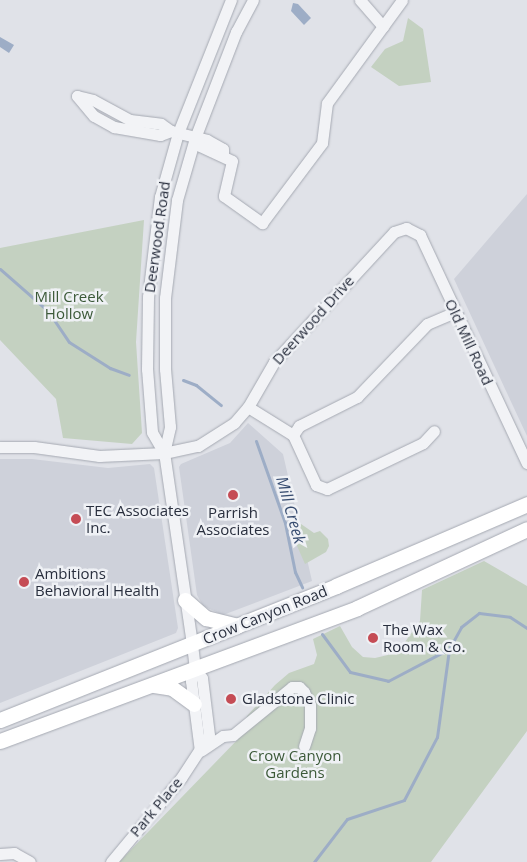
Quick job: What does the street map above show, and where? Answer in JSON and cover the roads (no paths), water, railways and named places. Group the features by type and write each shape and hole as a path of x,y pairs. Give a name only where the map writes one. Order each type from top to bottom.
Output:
{"main road":[{"name":"Crow Canyon Road","path":"0,720 237,626 527,504"},
{"name":"Crow Canyon Road","path":"0,741 357,608 527,529"},
{"path":"185,600 206,618 237,626"},
{"path":"152,684 172,688 194,704"}],"street":[{"name":"Deerwood Road","path":"164,453 152,432 147,369 148,305 160,196 174,132 231,0"},
{"name":"Deerwood Road","path":"195,669 164,453 170,427 165,369 168,258 177,200 197,139 236,32 253,0"},
{"path":"360,0 383,26"},
{"path":"174,132 160,135 114,127 94,116 77,96 94,100 121,116 161,124 174,132 197,139 200,146 232,161 224,196 262,223 322,143 328,103 402,0"},
{"name":"Deerwood Drive","path":"0,447 34,447 99,456 164,453 198,446 234,423 248,407 274,362 394,232 406,228"},
{"name":"Old Mill Road","path":"406,228 420,235 527,463"},
{"path":"292,435 299,426 357,397 427,324 455,312"},
{"path":"248,407 292,435 316,485 327,489 423,443 434,431"},
{"path":"195,669 191,681 200,750 223,736 233,735 292,687 304,692 310,704 310,728 304,746"},
{"name":"Park Place","path":"111,862 181,778 209,735 202,678 195,669"},
{"path":"0,854 14,853 30,862"}],"water":[{"path":"293,3 298,4 311,18 304,25 291,11"},
{"path":"0,37 14,45 9,53 0,47"}],"waterway":[{"name":"Mill Creek","path":"0,269 48,311 69,342 110,368 129,375"},
{"name":"Mill Creek","path":"183,380 196,385 221,405"},
{"name":"Mill Creek","path":"256,441 285,523 295,572 302,587"},
{"path":"314,862 347,819 404,800 437,737 449,649 461,627 479,613 510,617 527,628"},
{"name":"Mill Creek","path":"322,634 350,672 388,681 449,649"}],"place":[{"name":"Parrish Associates","path":"233,495"},
{"name":"TEC Associates Inc.","path":"76,519"},
{"name":"Ambitions Behavioral Health","path":"24,582"},
{"name":"The Wax Room & Co.","path":"373,638"},
{"name":"Gladstone Clinic","path":"231,699"}],"park label":[{"name":"Mill Creek Hollow","path":"69,304"},
{"name":"Crow Canyon Gardens","path":"295,764"}]}
